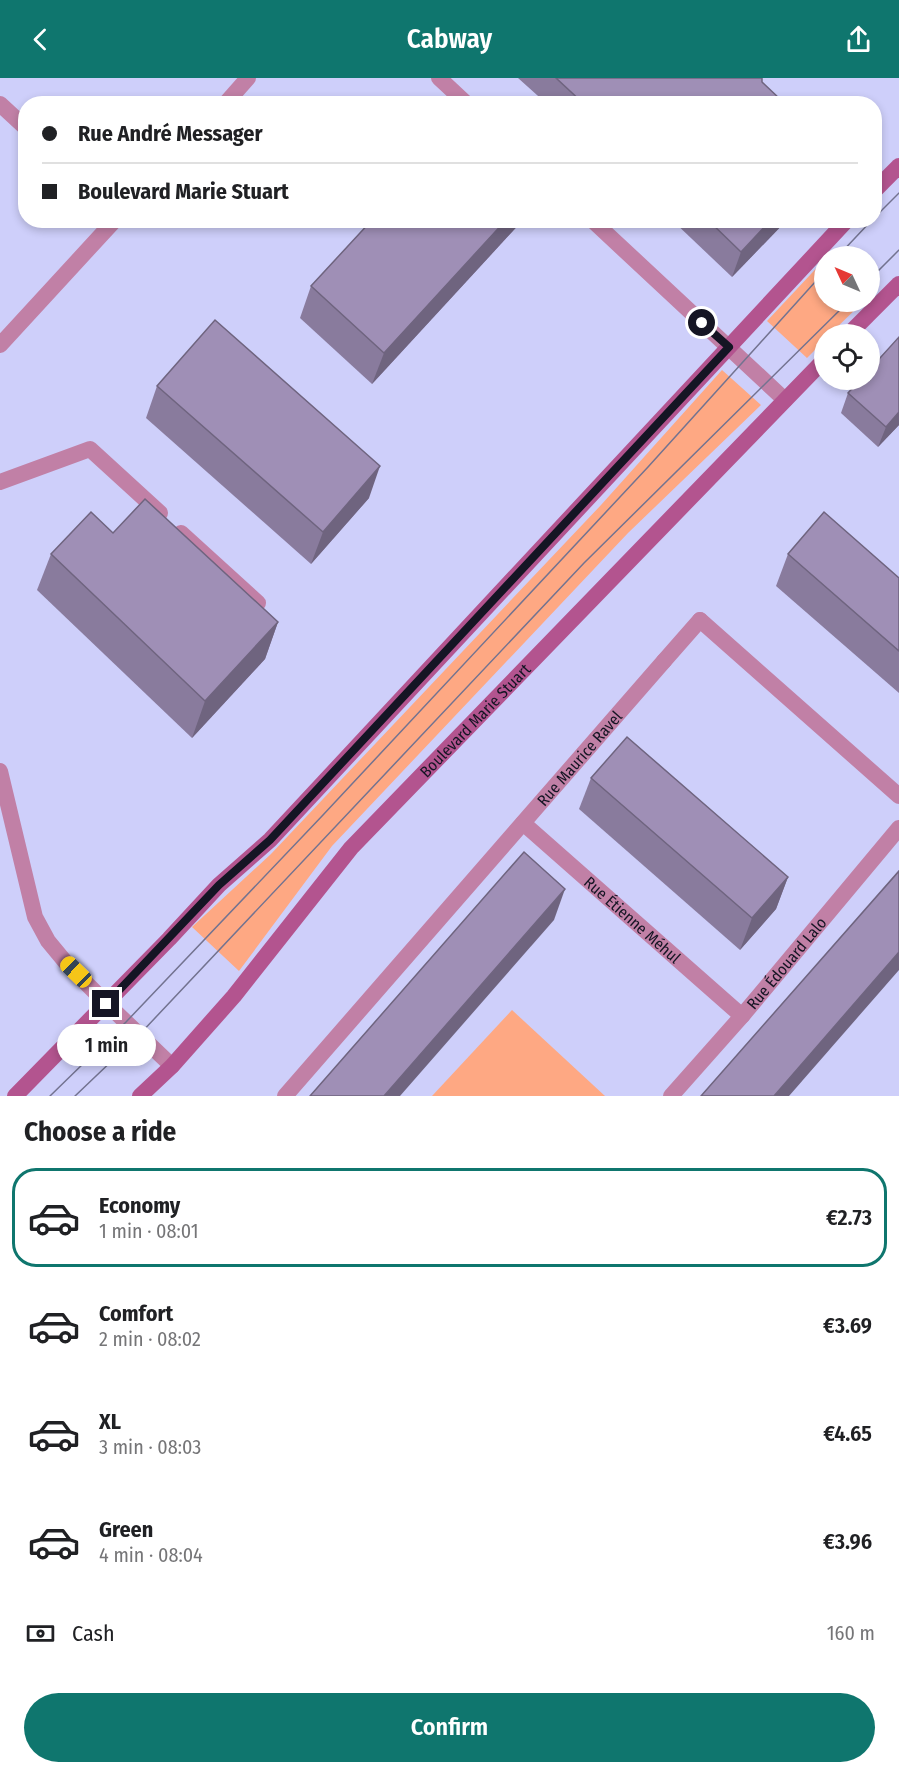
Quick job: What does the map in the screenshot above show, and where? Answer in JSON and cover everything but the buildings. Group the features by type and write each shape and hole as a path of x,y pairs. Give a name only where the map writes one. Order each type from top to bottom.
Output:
{"main road":[{"path":"882,183 899,166"},
{"path":"15,1096 219,885 270,840 840,228"},
{"path":"859,324 899,284"},
{"name":"Boulevard Marie Stuart","path":"140,1096 172,1066 234,996 351,848 814,370"}],"street":[{"path":"232,96 248,78"},
{"path":"439,78 458,96"},
{"path":"0,104 18,121"},
{"path":"0,345 108,228"},
{"path":"601,228 785,400"},
{"path":"0,483 90,449 258,603"},
{"name":"Rue Maurice Ravel","path":"285,1096 700,620 899,796"},
{"path":"0,771 35,917 48,941 106,1004 172,1066"},
{"name":"Rue Étienne Méhul","path":"523,823 742,1016"},
{"name":"Rue Édouard Lalo","path":"671,1096 742,1016 899,828"}],"shaded area":[{"path":"814,271 814,312 853,312 840,324 814,324 814,351 807,358 767,321"},
{"path":"722,370 761,405 628,533 332,846 239,971 192,927 271,854 601,505"},
{"path":"512,1010 605,1096 432,1096"}],"tram line":[{"path":"882,210 899,193"},
{"path":"847,246 864,228"},
{"path":"880,269 899,250"},
{"path":"50,1096 126,1022 323,815 648,467 814,283"},
{"path":"75,1096 139,1035 584,563 838,312"}],"route":[{"path":"106,1004 219,885 270,840 729,347 702,323"}]}
